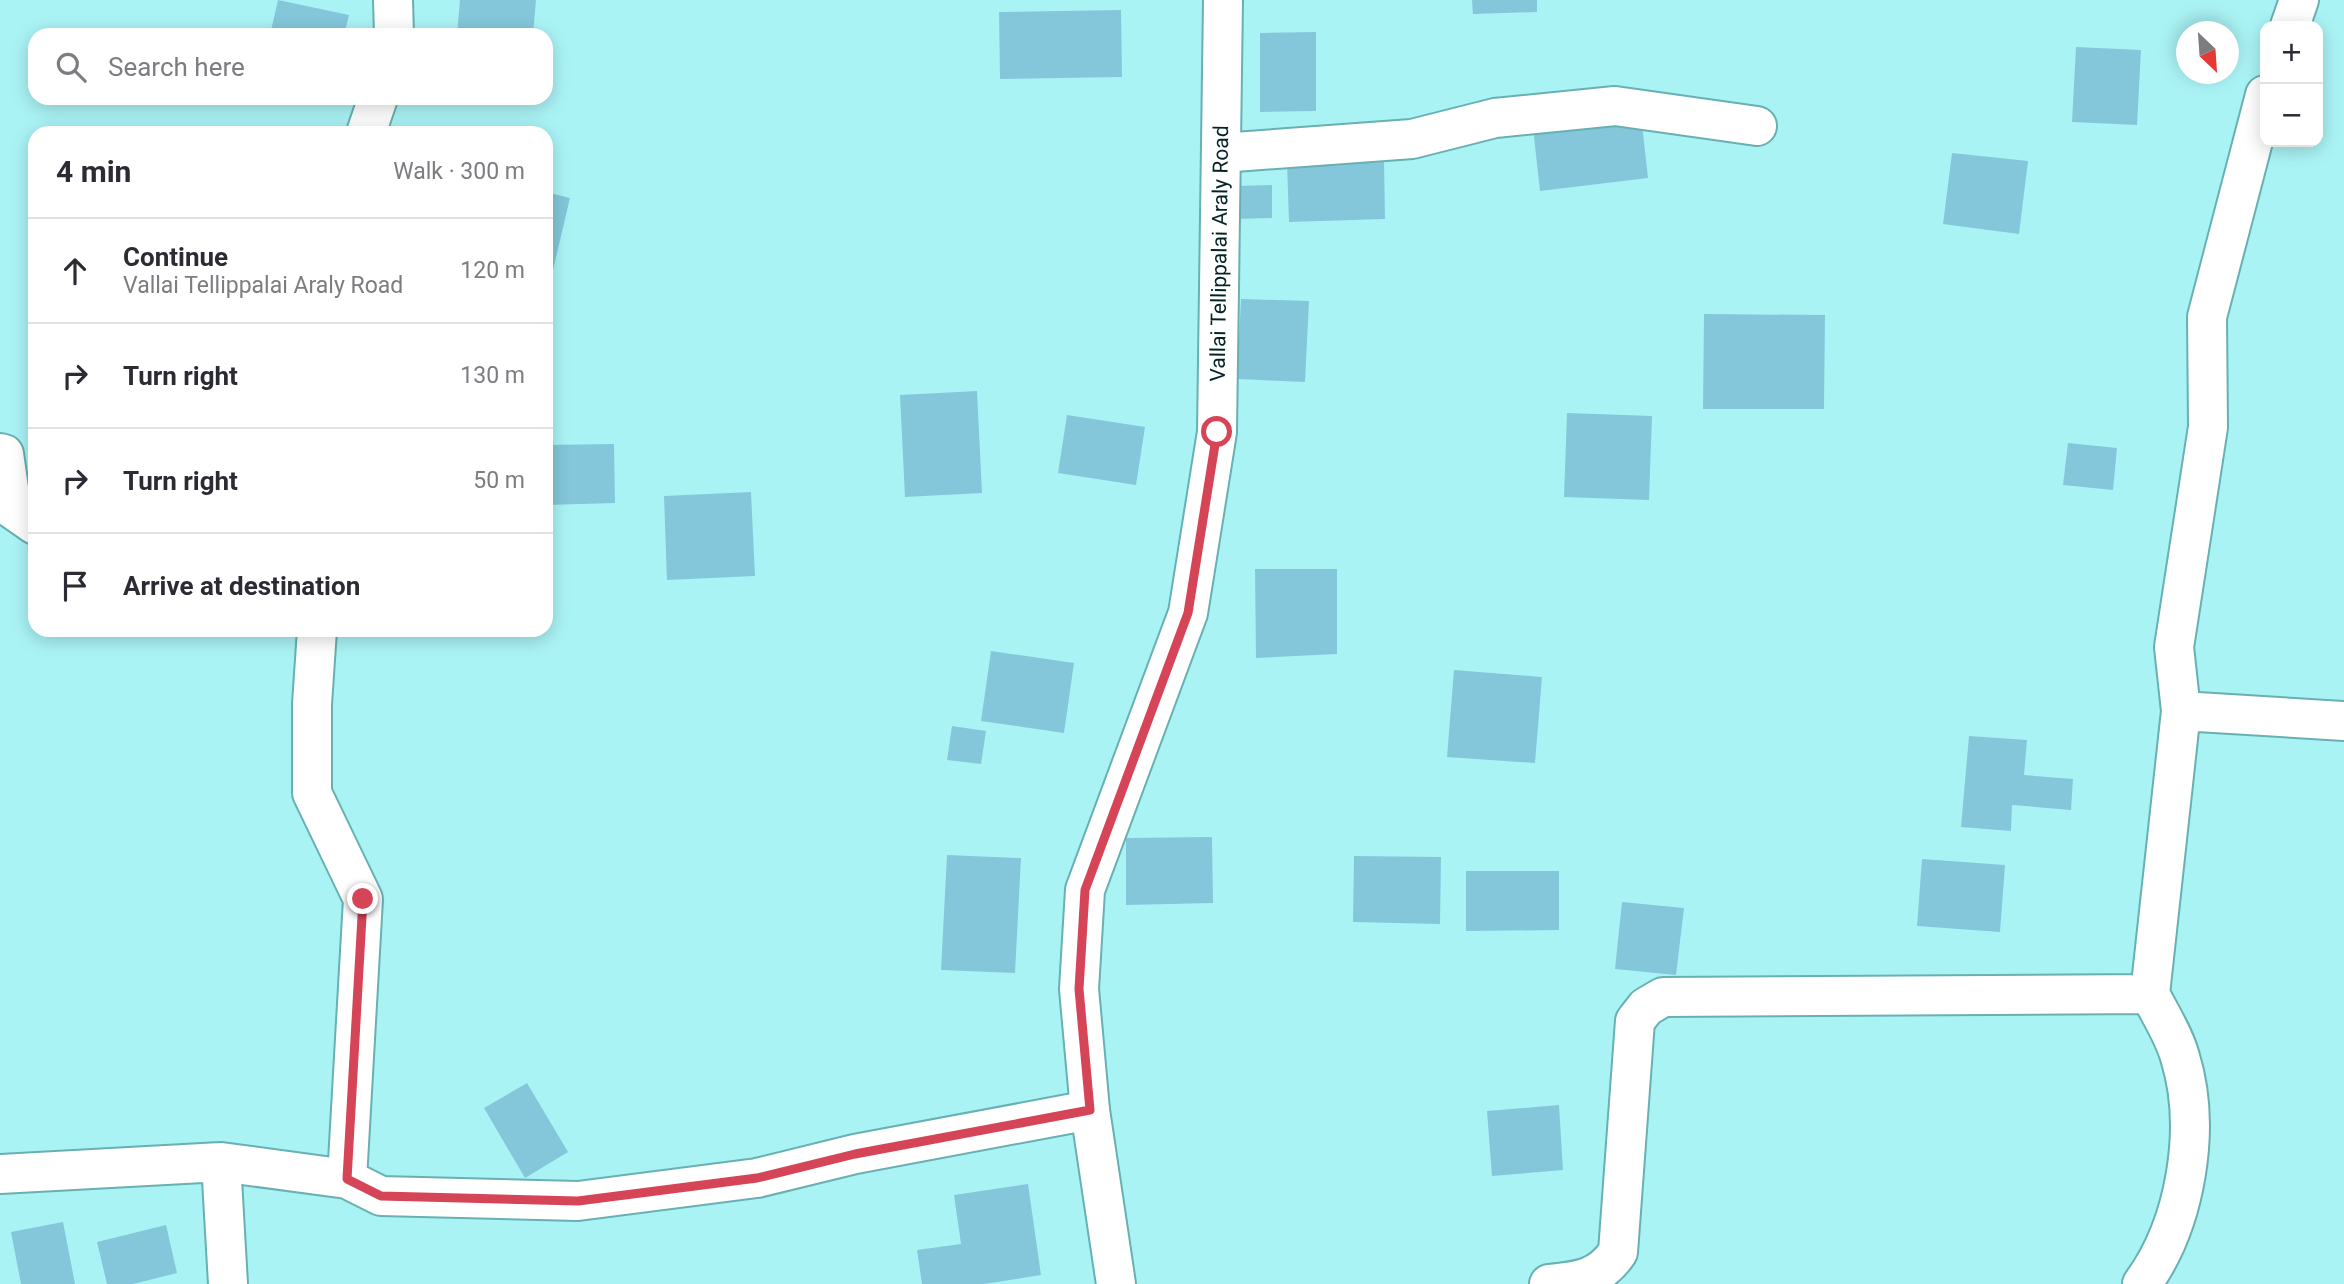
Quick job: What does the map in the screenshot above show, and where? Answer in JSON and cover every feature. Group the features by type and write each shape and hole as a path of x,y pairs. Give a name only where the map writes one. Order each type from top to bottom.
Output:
{"street":[{"path":"393,0 394,28"},
{"name":"Vallai Tellippalai Araly Road","path":"1116,1284 1090,1110 1079,989 1085,890 1188,613 1217,432 1223,0"},
{"path":"2292,21 2299,0"},
{"path":"368,126 375,105"},
{"path":"1221,153 1412,139 1495,118 1615,106 1757,126"},
{"path":"2142,1284 2157,1263 2184,1185 2192,1118 2180,1056 2150,993 2181,711 2174,648 2208,427 2207,317 2260,114"},
{"path":"0,453 4,454 12,509 28,520"},
{"path":"317,637 312,704 312,793 363,899 347,1179"},
{"path":"2181,711 2344,721"},
{"path":"1549,1284 1584,1280 1607,1269 1618,1252 1635,1021 1646,1007 1663,997 2150,993"},
{"path":"0,1174 221,1162 347,1179 381,1196 578,1201 757,1178 855,1154 1090,1110"},
{"path":"221,1162 228,1284"}],"building":[{"path":"278,0 349,15 346,28 272,28"},
{"path":"460,0 536,0 534,28 458,28"},
{"path":"1472,0 1537,0 1537,12 1473,14"},
{"path":"1121,10 1122,77 1000,79 999,12"},
{"path":"1316,32 1316,111 1260,112 1260,33"},
{"path":"2076,47 2141,50 2137,125 2072,122"},
{"path":"1641,115 1648,178 1540,191 1533,128"},
{"path":"1952,153 2028,161 2019,234 1943,224"},
{"path":"1384,160 1385,219 1289,222 1287,163"},
{"path":"1272,185 1272,218 1234,219 1234,186"},
{"path":"553,194 570,198 553,270"},
{"path":"1241,299 1309,301 1305,382 1237,379"},
{"path":"1704,314 1825,315 1824,409 1703,409"},
{"path":"977,391 982,493 905,497 900,395"},
{"path":"1567,413 1652,416 1649,500 1564,497"},
{"path":"1067,415 1145,427 1136,485 1058,473"},
{"path":"2068,443 2117,448 2113,490 2063,485"},
{"path":"614,444 615,503 553,505 553,445"},
{"path":"751,492 755,576 667,580 664,496"},
{"path":"1255,569 1337,569 1337,654 1256,658"},
{"path":"991,651 1074,663 1064,733 981,721"},
{"path":"1454,670 1542,677 1535,763 1447,757"},
{"path":"952,726 986,731 981,764 947,760"},
{"path":"1969,736 2027,740 2024,775 2073,779 2071,810 2012,805 2011,831 1961,827"},
{"path":"1212,837 1213,903 1126,905 1126,838"},
{"path":"947,855 1021,858 1015,973 941,970"},
{"path":"1354,856 1441,857 1440,924 1353,922"},
{"path":"1922,859 2005,865 2000,932 1917,926"},
{"path":"1466,871 1559,871 1559,930 1466,931"},
{"path":"1622,902 1684,908 1676,975 1615,969"},
{"path":"527,1083 568,1152 525,1178 484,1108"},
{"path":"1559,1105 1563,1170 1492,1176 1487,1111"},
{"path":"1028,1184 1041,1275 984,1284 922,1284 917,1250 961,1244 954,1195"},
{"path":"63,1222 75,1284 21,1284 11,1232"},
{"path":"166,1225 177,1273 133,1284 107,1284 97,1242"}],"route":[{"path":"363,899 347,1179 381,1196 578,1201 757,1178 855,1154 1090,1110 1079,989 1085,890 1188,613 1217,432"}]}
